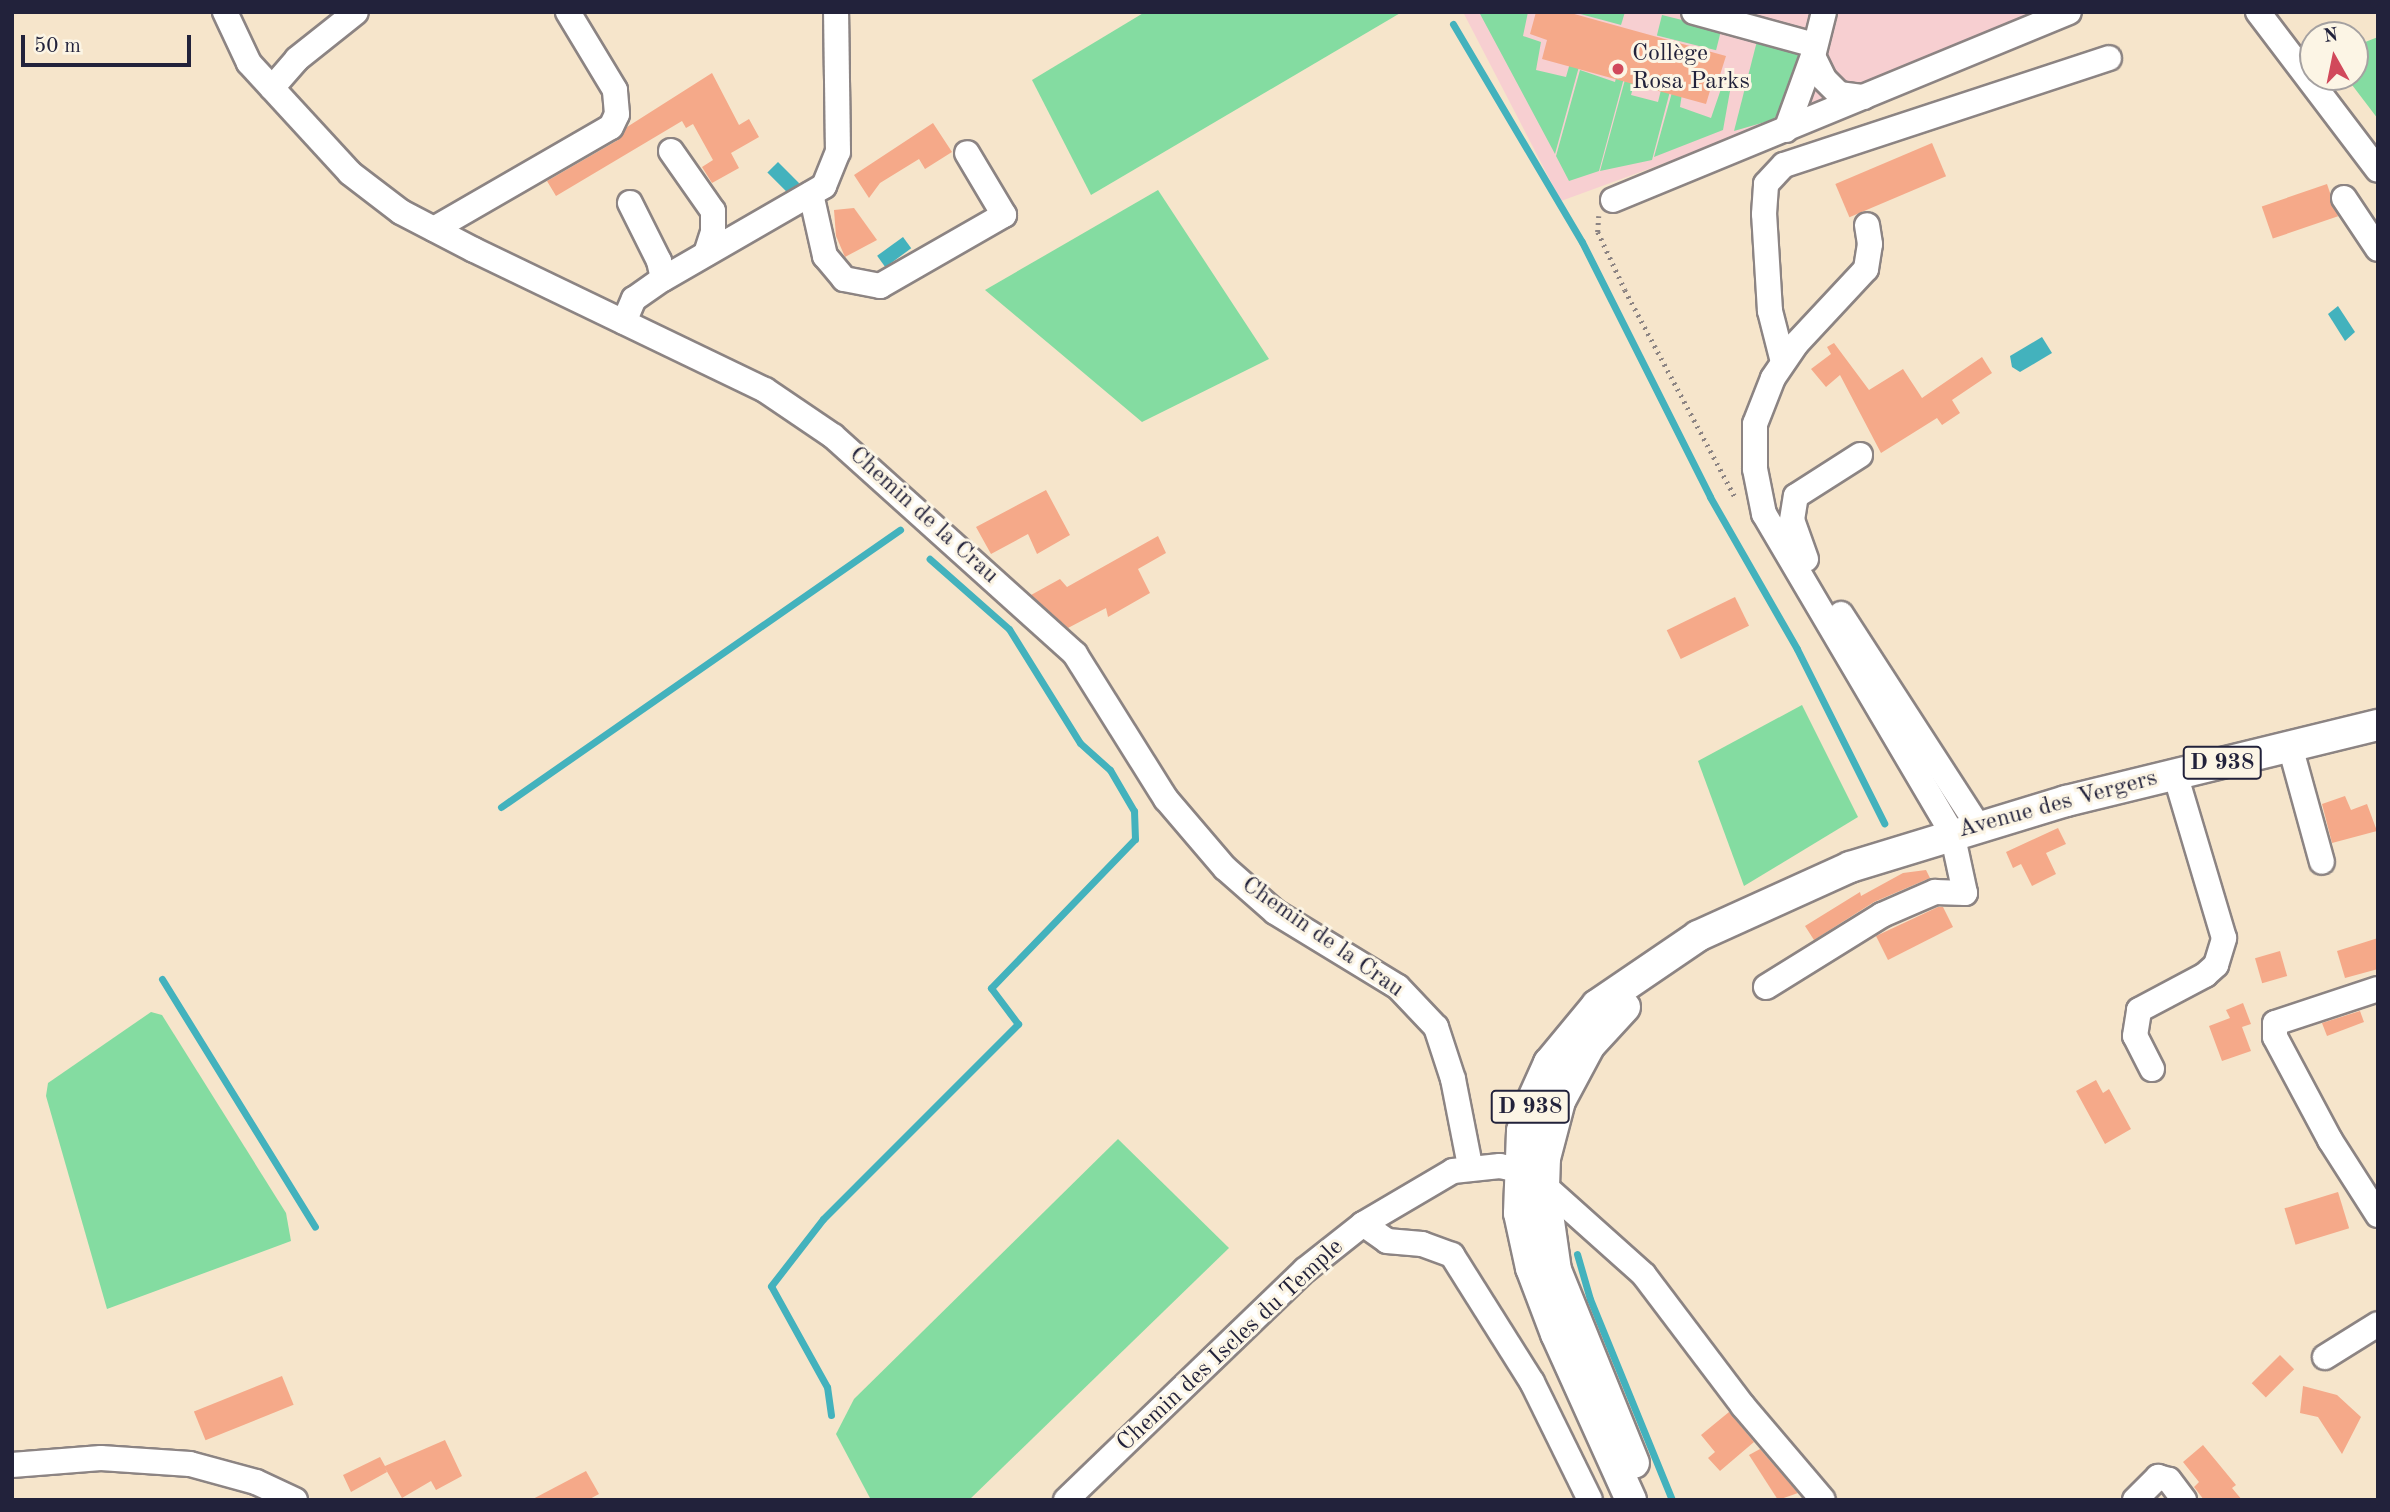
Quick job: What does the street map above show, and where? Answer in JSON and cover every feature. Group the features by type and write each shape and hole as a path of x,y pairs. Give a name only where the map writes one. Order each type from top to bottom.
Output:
{"main road":[{"name":"Avenue des Vergers","path":"1786,895 1850,867 1965,830 2175,774 2378,725"},
{"name":"D 938","path":"1649,1500 1587,1353 1556,1270 1544,1186 1551,1130 1574,1069 1608,1022 1659,978 1786,895"},
{"name":"D 938","path":"1631,1500 1556,1334 1531,1268 1518,1213 1522,1131 1549,1063 1597,1005 1698,936 1786,895"}],"street":[{"name":"Chemin de la Crau","path":"226,12 250,63 350,173 401,212 765,390 833,436 1075,654 1166,799 1225,868 1275,912 1398,987 1436,1027 1451,1069 1470,1167"},
{"path":"272,88 298,59 356,12"},
{"path":"434,229 611,127 617,114 615,90 568,12"},
{"path":"624,322 634,299 663,279 811,194 831,175 838,152 836,12"},
{"path":"1694,12 1814,51"},
{"path":"1786,130 1814,51 1824,12"},
{"path":"1613,201 2069,12"},
{"path":"2258,12 2378,170"},
{"path":"1814,51 1824,79 1839,94 1864,97"},
{"path":"1783,362 1770,312 1763,214 1766,184 1784,165 2109,58"},
{"path":"671,151 713,211 713,232 706,254"},
{"path":"811,194 825,256 844,279 880,286 1004,215 967,153"},
{"path":"2344,198 2378,249"},
{"path":"630,203 659,261 663,279"},
{"path":"1867,225 1866,269 1783,362 1755,425 1755,469 1765,514 1965,830"},
{"path":"1766,987 1882,915 1935,892 1965,893 1965,830 1795,537 1796,496 1860,454"},
{"path":"2290,746 2322,862"},
{"path":"2152,1069 2135,1036 2139,1010 2205,975 2216,965 2224,938 2175,774"},
{"path":"2378,989 2275,1023 2275,1037 2290,1068 2378,1214"},
{"path":"1551,1130 1520,1167 1644,1275 1743,1406 1823,1500"},
{"name":"Chemin des Iscles du Temple","path":"1066,1500 1305,1270 1363,1224 1437,1177 1470,1167 1520,1167"},
{"path":"1363,1224 1387,1241 1422,1244 1452,1255 1532,1382 1590,1500"},
{"path":"2325,1357 2378,1324"},
{"path":"12,1465 101,1458 190,1464 256,1482 295,1500"},
{"path":"2135,1500 2158,1477 2169,1480 2184,1500"}],"shaded area":[{"name":"Collège Rosa Parks","path":"1463,12 2078,12 1561,201"}],"green space":[{"path":"1145,12 1402,12 1091,195 1032,80"},
{"path":"1479,12 1528,12 1523,36 1541,42 1536,70 1566,77 1574,49 1583,52 1555,154"},
{"path":"1573,12 1625,12 1621,25"},
{"path":"1662,15 1721,30 1716,50 1657,35"},
{"path":"2378,37 2378,119 2357,91 2369,91 2369,41"},
{"path":"1757,41 1799,53 1784,109 1772,120 1734,131"},
{"path":"1620,61 1628,63 1599,171 1569,181 1556,156 1580,70 1615,82"},
{"path":"1629,65 1639,67 1631,95 1658,102 1665,74 1674,76 1652,160 1600,171"},
{"path":"1676,78 1684,80 1680,107 1711,118 1721,89 1730,91 1723,130 1654,157"},
{"path":"1158,190 1269,359 1142,422 985,290"},
{"path":"1802,705 1858,817 1744,886 1698,761"},
{"path":"151,1012 162,1015 286,1213 291,1241 107,1309 46,1096 48,1083"},
{"path":"1118,1139 1229,1248 969,1500 871,1500 836,1434 854,1399"}],"water":[{"path":"778,162 799,183 789,194 767,173"},
{"path":"903,237 911,248 885,267 877,256"},
{"path":"2338,306 2355,332 2345,341 2328,314"},
{"path":"2042,337 2052,353 2020,372 2012,367 2010,356"}],"building":[{"path":"1536,12 1567,12 1726,56 1720,75 1715,74 1706,104 1542,59 1547,40 1530,34"},
{"path":"712,73 739,125 749,119 759,137 731,153 739,168 712,183 702,167 713,160 693,124 686,128 682,121 556,196 547,181 618,140 627,127"},
{"path":"933,123 952,152 925,169 919,159 880,183 869,198 854,175"},
{"path":"1932,143 1946,176 1849,217 1835,184"},
{"path":"2327,184 2338,216 2273,239 2262,206"},
{"path":"854,208 877,240 845,257 836,236 834,210"},
{"path":"1834,343 1869,390 1903,369 1922,398 1982,357 1992,373 1952,400 1960,413 1942,425 1937,418 1881,453 1840,375 1826,387 1811,369 1831,354 1827,347"},
{"path":"1046,490 1070,535 1037,554 1028,534 991,554 976,527"},
{"path":"1158,536 1166,553 1138,569 1150,593 1108,617 1106,608 1068,628 1031,595 1060,579 1067,587"},
{"path":"1735,597 1749,626 1681,659 1667,630"},
{"path":"2345,796 2351,810 2367,804 2377,831 2332,843 2322,804"},
{"path":"2058,828 2066,844 2046,853 2056,874 2032,886 2021,864 2013,868 2006,852"},
{"path":"1926,870 1930,878 1874,902 1814,940 1805,926 1860,892 1861,896 1903,873"},
{"path":"1943,907 1953,927 1888,960 1876,936"},
{"path":"2378,938 2378,969 2345,978 2337,951"},
{"path":"2280,951 2287,976 2262,983 2255,958"},
{"path":"2243,1003 2251,1024 2242,1027 2251,1051 2222,1061 2209,1026 2230,1018 2226,1010"},
{"path":"2360,1011 2364,1022 2327,1036 2322,1023"},
{"path":"2096,1080 2103,1093 2109,1089 2131,1129 2105,1144 2076,1091"},
{"path":"2338,1192 2349,1228 2296,1245 2284,1208"},
{"path":"2280,1355 2294,1369 2266,1397 2252,1383"},
{"path":"282,1376 294,1405 206,1440 194,1412"},
{"path":"2303,1386 2337,1395 2361,1417 2342,1454 2318,1417 2300,1413"},
{"path":"1729,1412 1754,1442 1720,1471 1708,1458 1715,1452 1701,1435"},
{"path":"445,1440 462,1476 436,1490 431,1481 402,1498 385,1468 387,1472 351,1492 343,1475 380,1457 385,1466"},
{"path":"2203,1445 2236,1485 2232,1488 2242,1500 2204,1500 2194,1487 2199,1482 2183,1462"},
{"path":"1760,1449 1798,1493 1778,1500 1749,1455"},
{"path":"586,1471 599,1494 588,1500 531,1500"}],"waterway":[{"path":"1453,24 1582,242 1710,497 1797,649 1884,823"},
{"path":"501,807 900,530"},
{"path":"831,1415 827,1387 771,1286 823,1219 1018,1024 991,988 1135,839 1134,811 1110,770 1080,743 1009,629 930,559"},
{"path":"162,979 315,1227"},
{"path":"1577,1254 1590,1299 1672,1500"}],"place":[{"name":"Collège Rosa Parks","path":"1618,69"}]}
